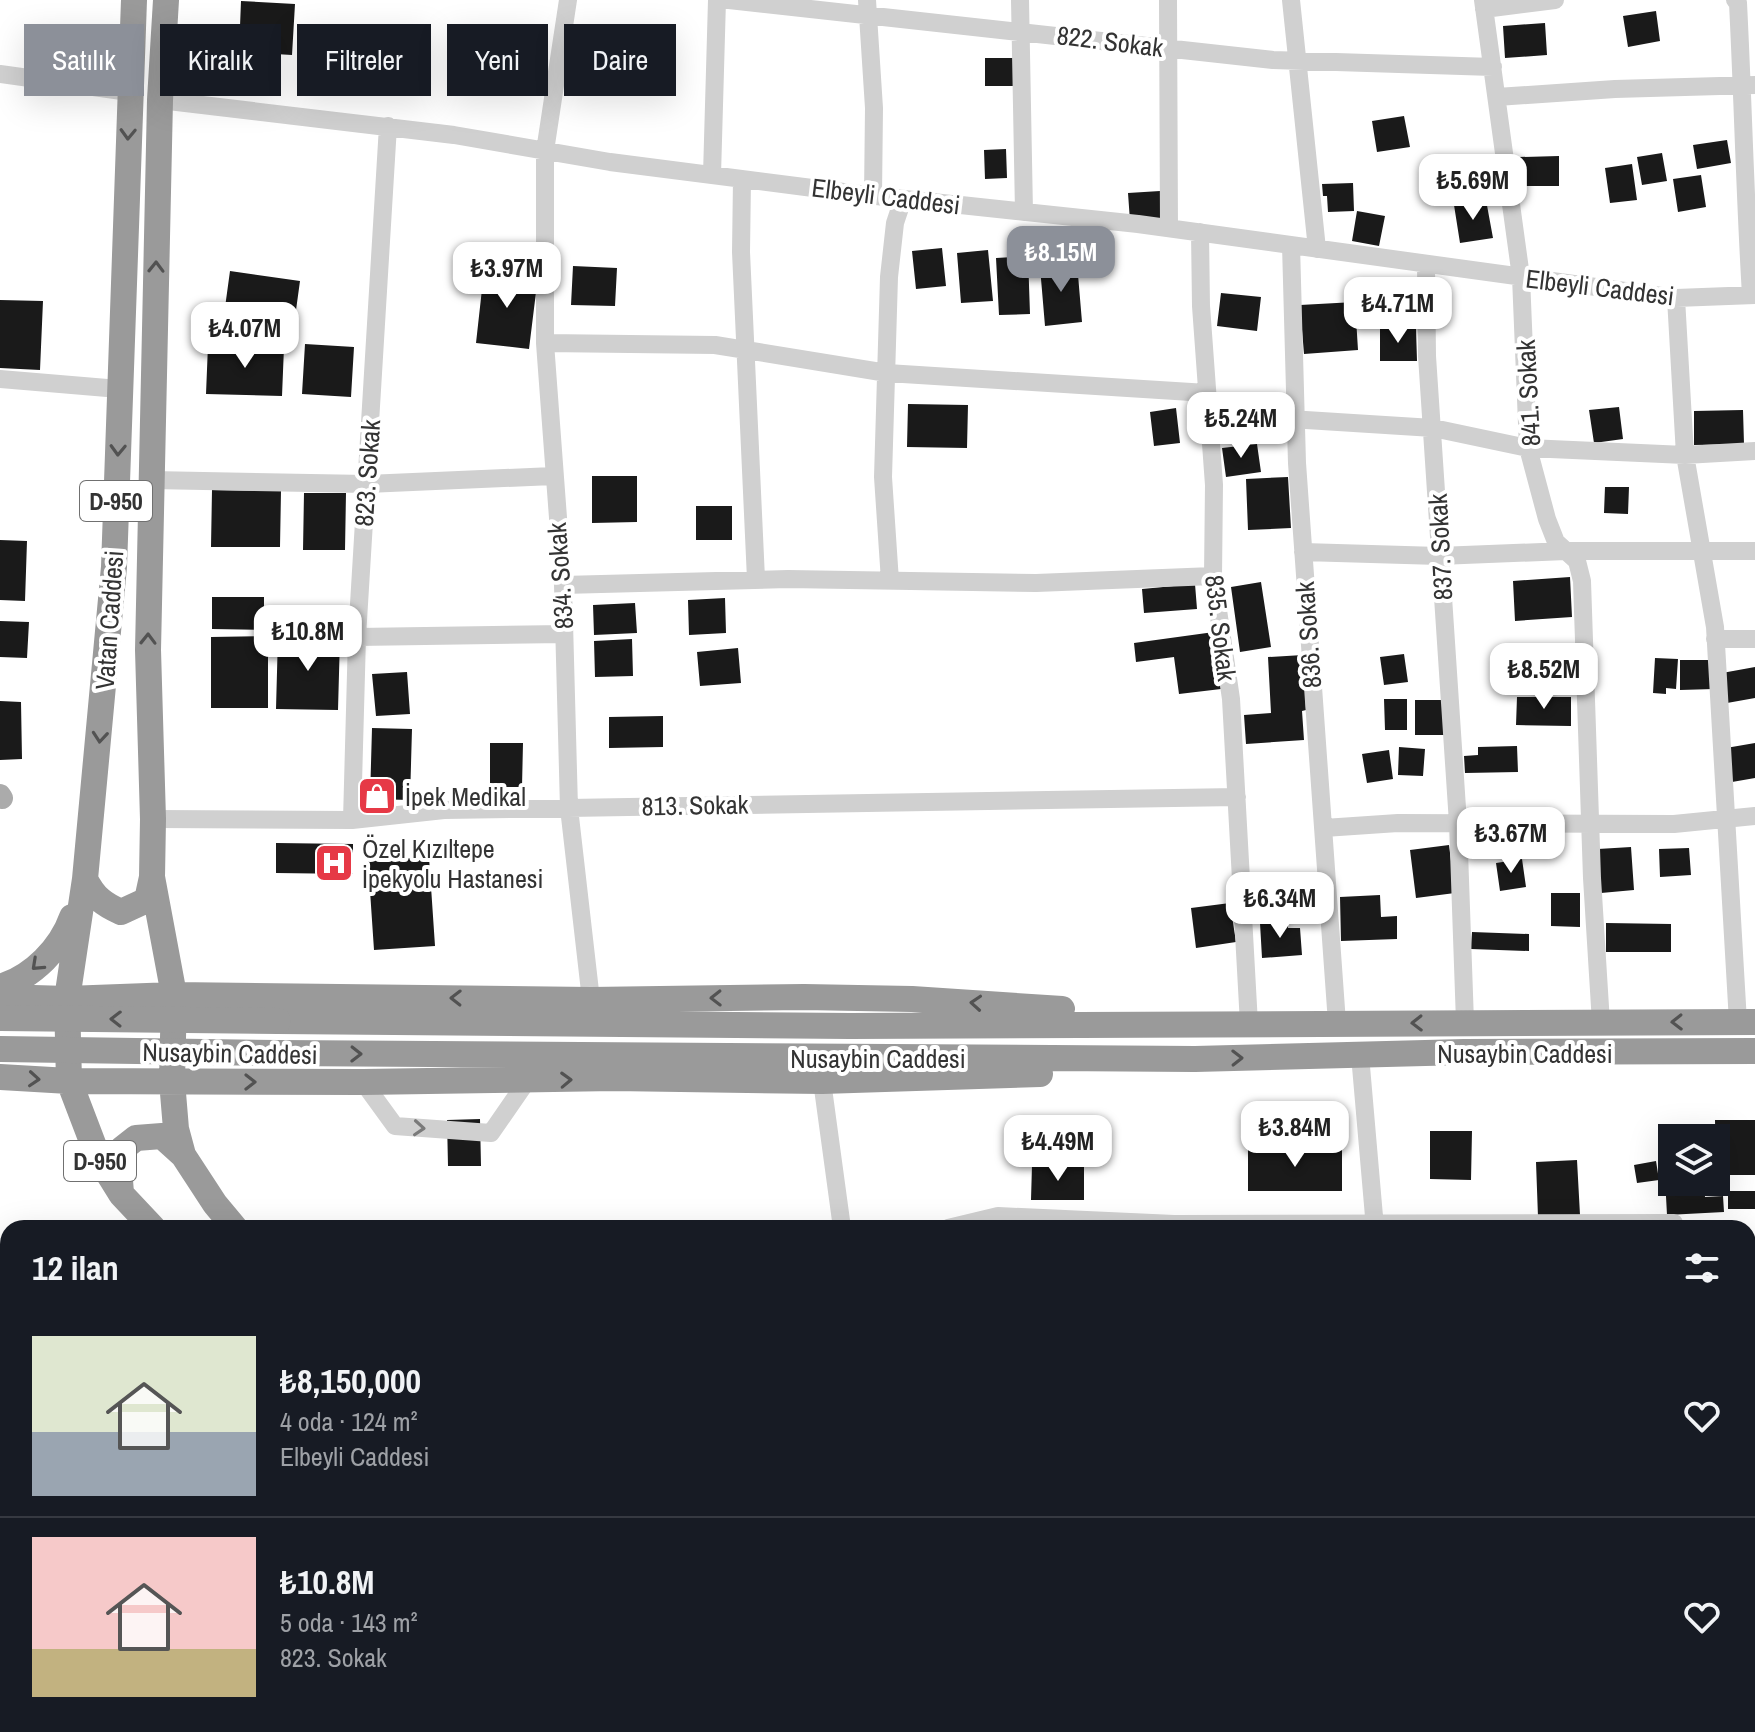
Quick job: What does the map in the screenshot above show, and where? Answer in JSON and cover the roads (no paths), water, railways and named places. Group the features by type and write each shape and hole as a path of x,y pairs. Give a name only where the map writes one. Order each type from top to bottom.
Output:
{"highway":[{"name":"Vatan Caddesi","path":"133,24 134,0"},
{"name":"Vatan Caddesi","path":"166,0 160,100 148,650 152,877 174,995"},
{"name":"Vatan Caddesi","path":"67,999 85,879 114,567 129,96"},
{"path":"85,879 93,895 104,905 121,912 147,900 152,877"},
{"path":"0,987 33,971 66,935 85,879"},
{"name":"D-950","path":"174,995 172,1081 176,1129 183,1155 228,1220"},
{"path":"0,997 912,999 1249,1024"},
{"name":"D-950","path":"67,999 69,1081 98,1157 121,1194 145,1220"},
{"name":"Nusaybin Caddesi","path":"0,1018 835,1026 1747,1022"},
{"name":"Nusaybin Caddesi","path":"0,1049 1195,1059 1755,1051"},
{"path":"0,1077 69,1081 363,1082 614,1078 822,1081 1042,1074 1195,1059"},
{"path":"121,1194 119,1168 122,1149 136,1138 162,1136 183,1155"}],"street":[{"name":"834. Sokak","path":"568,0 545,151 545,343 563,585 569,808 591,1000"},
{"path":"712,175 717,0"},
{"name":"822. Sokak","path":"729,0 867,8 1021,31 1298,61 1493,67"},
{"path":"1020,0 1024,212"},
{"path":"1168,0 1169,228"},
{"path":"1291,0 1317,249"},
{"path":"1484,4 1555,0"},
{"path":"1735,0 1738,3 1749,86 1742,154 1753,295"},
{"name":"841. Sokak","path":"1484,4 1521,277 1528,448 1556,542 1577,561 1582,581 1592,878 1601,1023"},
{"path":"867,8 874,108 873,196"},
{"path":"0,74 24,77"},
{"path":"1497,97 1615,89 1749,86"},
{"name":"Elbeyli Caddesi","path":"160,100 388,126 873,196 1200,232 1676,298 1753,295"},
{"name":"823. Sokak","path":"352,820 357,637 388,126"},
{"path":"742,179 741,252 748,350 756,579"},
{"path":"890,581 883,477 889,277 895,223 903,199"},
{"name":"835. Sokak","path":"1200,232 1201,306 1214,485 1213,576 1231,699 1249,1024"},
{"name":"836. Sokak","path":"1291,245 1303,552 1337,1023"},
{"name":"837. Sokak","path":"1426,264 1427,356 1458,823 1465,1022"},
{"path":"1676,298 1685,455 1715,639 1725,819 1747,1022"},
{"path":"545,343 715,345 887,373 1207,393"},
{"path":"0,379 119,389"},
{"path":"1209,414 1433,428 1528,448 1685,455 1755,451"},
{"path":"151,480 367,484 553,476"},
{"path":"1303,552 1439,556 1566,551 1755,551"},
{"path":"563,585 756,579 1036,583 1213,576"},
{"path":"357,637 564,634"},
{"path":"1715,639 1755,639"},
{"name":"813. Sokak","path":"153,819 352,820 444,810 1237,797"},
{"path":"1324,828 1398,823 1674,824 1755,816"},
{"path":"1360,1055 1374,1220"},
{"path":"363,1082 395,1126 491,1133 527,1081"},
{"path":"822,1081 841,1220"},
{"path":"981,1220 998,1216 1074,1220"}],"place":[{"name":"İpek Medikal","path":"377,796"},
{"name":"Özel Kızıltepe İpekyolu Hastanesi","path":"334,863"}]}
